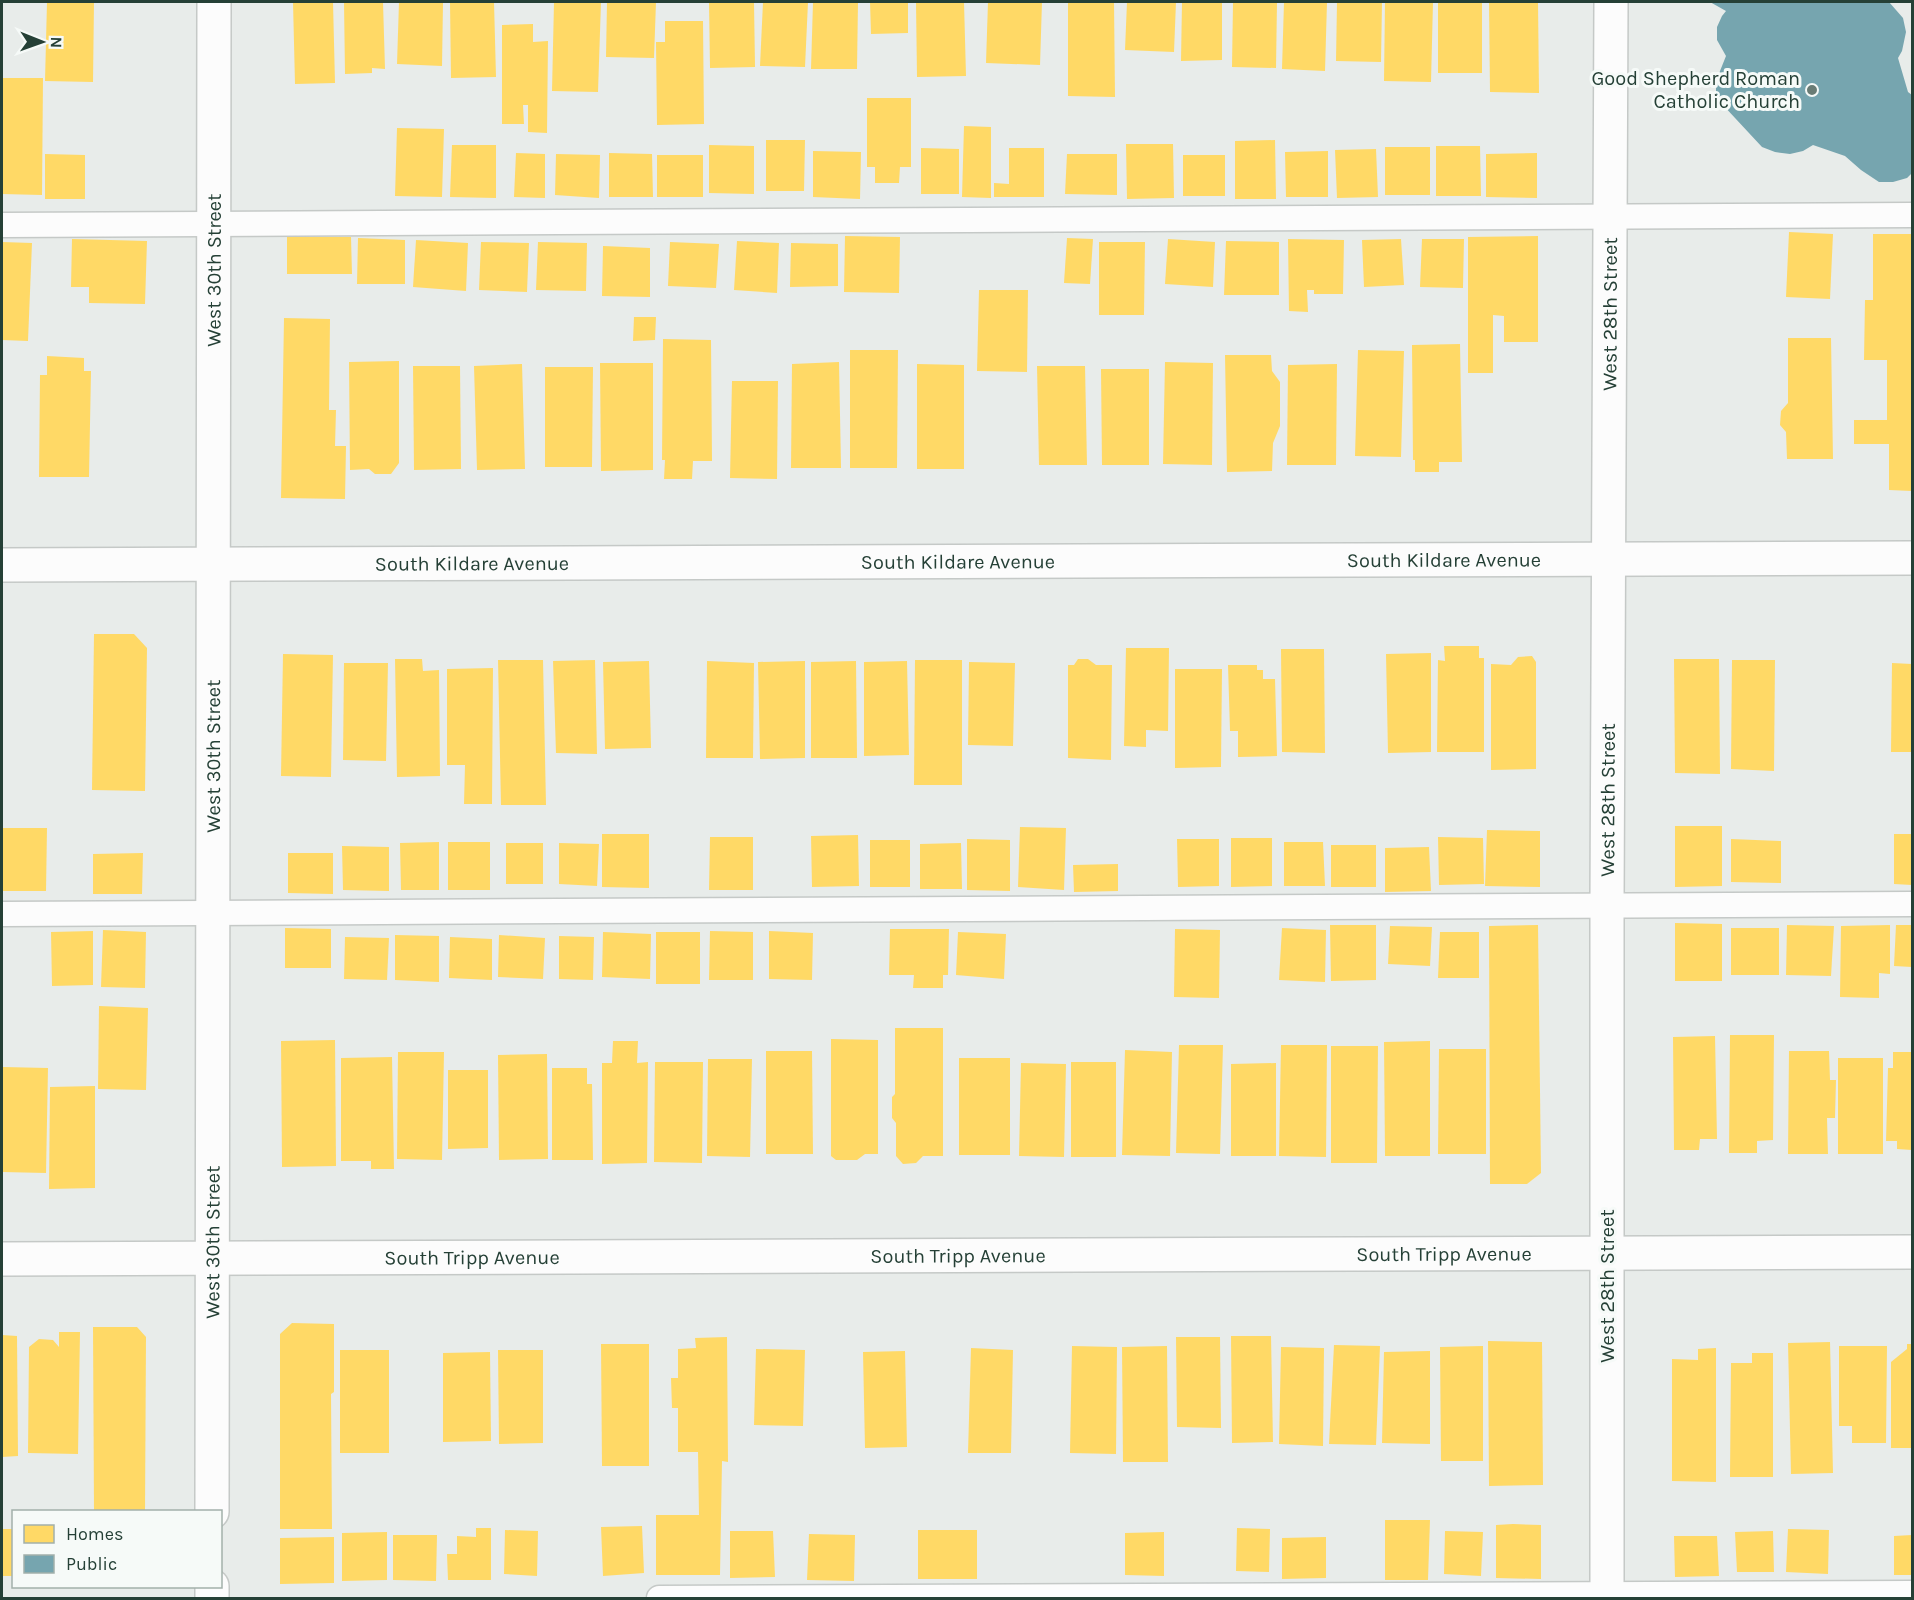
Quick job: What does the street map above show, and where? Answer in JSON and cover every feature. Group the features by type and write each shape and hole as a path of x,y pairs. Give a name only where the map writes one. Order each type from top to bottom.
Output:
{"street":[{"name":"West 30th Street","path":"212,1510 214,2"},
{"name":"West 28th Street","path":"1607,1597 1611,2"},
{"name":"South Kildare Avenue","path":"2,565 1912,558"},
{"name":"South Tripp Avenue","path":"2,1259 1912,1252"}],"lane":[{"path":"2,225 1912,215"},
{"path":"2,914 1912,904"},
{"path":"659,1599 1607,1597 1912,1593"}],"building: Homes":[{"path":"47,2 94,2 93,82 45,81"},
{"path":"293,2 333,2 335,83 295,84"},
{"path":"344,2 383,2 385,69 372,68 372,73 345,74"},
{"path":"399,2 443,2 442,66 397,64"},
{"path":"450,2 494,2 496,77 451,78"},
{"path":"554,2 601,2 598,92 552,91"},
{"path":"607,2 656,2 654,58 606,57"},
{"path":"709,2 754,2 755,67 710,68"},
{"path":"763,2 808,2 805,67 760,66"},
{"path":"813,2 858,2 857,69 811,69"},
{"path":"870,2 908,2 908,33 871,34"},
{"path":"916,2 964,2 966,76 917,77"},
{"path":"988,2 1042,2 1040,65 986,63"},
{"path":"1068,2 1114,2 1115,97 1068,96"},
{"path":"1127,2 1176,2 1174,52 1125,50"},
{"path":"1182,2 1222,2 1222,60 1181,61"},
{"path":"1233,2 1277,2 1276,68 1232,67"},
{"path":"1284,2 1327,2 1325,71 1282,69"},
{"path":"1337,2 1382,2 1381,62 1336,61"},
{"path":"1385,2 1433,2 1431,82 1384,81"},
{"path":"1438,2 1482,2 1482,73 1438,73"},
{"path":"1489,2 1538,2 1539,93 1490,92"},
{"path":"665,21 703,21 704,124 657,125 656,42 665,42"},
{"path":"533,24 533,42 548,41 547,133 528,132 528,105 523,105 524,124 502,124 502,25"},
{"path":"2,78 43,78 42,195 2,194"},
{"path":"867,98 911,98 911,167 900,167 899,183 875,183 875,167 867,167"},
{"path":"964,126 991,127 991,198 962,197"},
{"path":"397,128 444,129 442,197 395,196"},
{"path":"766,140 805,140 804,191 766,191"},
{"path":"1275,140 1276,199 1235,199 1235,141"},
{"path":"1126,144 1173,144 1174,198 1127,199"},
{"path":"452,145 496,145 496,198 450,197"},
{"path":"709,145 754,146 754,194 709,193"},
{"path":"1436,146 1480,146 1481,196 1436,196"},
{"path":"1385,147 1430,147 1430,195 1385,195"},
{"path":"921,148 959,149 959,194 921,194"},
{"path":"1009,148 1044,148 1044,197 994,197 994,183 1009,184"},
{"path":"1376,149 1378,197 1337,198 1335,150"},
{"path":"813,151 861,152 860,199 813,197"},
{"path":"1328,151 1328,197 1286,197 1285,152"},
{"path":"516,153 545,154 545,198 514,197"},
{"path":"609,153 652,154 653,197 609,197"},
{"path":"1537,153 1537,198 1486,197 1486,154"},
{"path":"45,154 85,155 85,199 45,199"},
{"path":"556,154 600,155 599,198 555,195"},
{"path":"1067,154 1117,154 1117,195 1065,194"},
{"path":"657,155 703,155 703,197 657,197"},
{"path":"1183,155 1225,155 1225,196 1183,196"},
{"path":"1789,232 1833,234 1830,299 1786,297"},
{"path":"1873,234 1912,234 1912,491 1889,490 1889,444 1854,444 1854,420 1887,420 1887,360 1864,360 1865,300 1873,300"},
{"path":"845,236 900,237 899,293 844,292"},
{"path":"1538,236 1538,342 1504,342 1504,316 1493,315 1493,373 1468,373 1468,237"},
{"path":"287,237 351,237 352,274 287,274"},
{"path":"358,238 405,240 405,284 357,284"},
{"path":"1067,238 1093,239 1090,284 1064,283"},
{"path":"72,239 147,241 145,304 89,303 89,287 71,287"},
{"path":"1168,239 1215,242 1213,287 1165,284"},
{"path":"1288,239 1344,240 1343,294 1314,294 1314,290 1307,290 1308,312 1289,311"},
{"path":"1401,239 1404,285 1364,287 1362,240"},
{"path":"1422,239 1464,239 1463,288 1420,287"},
{"path":"416,240 468,243 466,291 413,287"},
{"path":"737,241 779,243 777,293 734,290"},
{"path":"1226,241 1279,242 1279,295 1224,295"},
{"path":"2,242 32,243 28,341 2,340"},
{"path":"481,242 529,243 527,292 479,290"},
{"path":"538,242 587,243 586,291 536,290"},
{"path":"670,242 719,244 716,288 668,286"},
{"path":"1099,242 1145,242 1144,315 1099,315"},
{"path":"791,243 838,244 838,286 790,287"},
{"path":"603,246 650,248 650,297 602,296"},
{"path":"979,290 1028,290 1027,372 977,371"},
{"path":"634,317 656,317 655,340 633,341"},
{"path":"284,318 330,319 329,410 336,410 335,446 346,446 345,499 281,498"},
{"path":"1788,338 1831,338 1833,459 1787,459 1786,432 1780,425 1781,411 1788,403"},
{"path":"663,339 711,340 712,461 693,461 692,479 664,479 665,460 662,460"},
{"path":"1460,344 1462,462 1439,462 1439,472 1415,472 1412,345"},
{"path":"850,350 898,350 897,468 850,468"},
{"path":"1358,350 1404,351 1401,457 1355,456"},
{"path":"1225,355 1271,355 1272,371 1280,382 1280,426 1273,443 1272,471 1227,472"},
{"path":"47,356 84,358 84,371 91,371 89,477 39,477 40,375 47,375"},
{"path":"399,361 399,463 391,474 375,474 369,469 350,470 349,362"},
{"path":"839,362 841,468 791,468 792,364"},
{"path":"1165,362 1213,363 1212,465 1163,464"},
{"path":"600,363 653,363 653,470 601,471"},
{"path":"522,364 525,469 477,470 474,366"},
{"path":"917,364 964,365 964,469 917,469"},
{"path":"1337,364 1336,465 1287,465 1288,365"},
{"path":"413,366 460,366 461,469 414,470"},
{"path":"1037,366 1085,366 1087,465 1039,465"},
{"path":"545,367 593,367 592,467 545,467"},
{"path":"1101,369 1149,369 1149,465 1102,465"},
{"path":"732,381 778,381 777,479 730,478"},
{"path":"94,634 134,634 147,648 145,791 92,790"},
{"path":"1444,646 1479,646 1479,658 1484,658 1484,752 1437,752 1438,660 1445,661"},
{"path":"1126,648 1169,648 1168,731 1146,730 1146,747 1124,746"},
{"path":"1281,649 1324,649 1325,753 1282,752"},
{"path":"1431,653 1431,752 1388,753 1386,654"},
{"path":"283,654 333,655 331,777 281,776"},
{"path":"1532,656 1536,662 1536,769 1491,770 1491,664 1511,665 1518,657"},
{"path":"395,659 422,659 423,671 439,670 440,776 397,777"},
{"path":"1078,659 1088,659 1096,665 1112,665 1111,760 1068,758 1068,665 1074,665"},
{"path":"1674,659 1719,659 1720,774 1675,773"},
{"path":"498,660 543,660 546,805 501,805"},
{"path":"595,660 597,754 556,753 553,661"},
{"path":"915,660 962,660 962,785 914,785"},
{"path":"1732,660 1775,660 1774,771 1731,769"},
{"path":"649,661 651,748 605,749 603,662"},
{"path":"707,661 754,663 753,758 706,758"},
{"path":"805,661 805,758 760,759 758,662"},
{"path":"856,661 857,758 811,758 811,662"},
{"path":"907,661 909,755 864,756 864,662"},
{"path":"969,662 1015,663 1013,746 968,745"},
{"path":"344,663 388,663 386,761 343,760"},
{"path":"1892,663 1912,664 1912,752 1891,752"},
{"path":"1228,665 1257,665 1257,670 1263,670 1263,679 1275,679 1277,756 1238,757 1238,731 1230,731"},
{"path":"493,668 492,804 464,804 465,765 447,765 447,669"},
{"path":"1175,669 1222,669 1221,767 1175,768"},
{"path":"1675,826 1722,826 1722,886 1675,887"},
{"path":"1020,827 1066,828 1064,890 1018,887"},
{"path":"2,828 47,828 46,891 2,891"},
{"path":"1487,830 1540,831 1540,887 1485,886"},
{"path":"602,834 649,834 649,888 602,887"},
{"path":"1894,834 1912,834 1912,885 1894,884"},
{"path":"858,835 859,886 812,887 811,836"},
{"path":"710,837 753,837 753,890 709,890"},
{"path":"1438,837 1483,838 1484,884 1439,885"},
{"path":"1231,838 1272,838 1272,886 1231,887"},
{"path":"967,839 1010,840 1010,891 967,890"},
{"path":"1177,839 1219,839 1219,886 1178,887"},
{"path":"1731,839 1781,841 1781,883 1731,882"},
{"path":"870,840 910,840 910,887 870,887"},
{"path":"439,842 439,890 401,890 400,843"},
{"path":"448,842 490,842 490,890 448,890"},
{"path":"1284,842 1323,842 1325,886 1284,886"},
{"path":"506,843 543,843 543,884 506,884"},
{"path":"559,843 599,844 597,886 559,884"},
{"path":"961,843 962,889 920,889 920,844"},
{"path":"1331,845 1376,845 1376,887 1331,887"},
{"path":"342,846 389,847 389,891 343,890"},
{"path":"1429,847 1431,891 1385,892 1385,848"},
{"path":"143,853 142,894 93,894 93,854"},
{"path":"288,853 333,853 333,894 288,893"},
{"path":"1118,864 1118,891 1074,892 1073,865"},
{"path":"1675,923 1722,924 1722,981 1675,981"},
{"path":"1330,925 1376,925 1376,980 1331,981"},
{"path":"1538,925 1541,1173 1527,1184 1490,1184 1489,926"},
{"path":"1787,925 1834,926 1831,976 1786,975"},
{"path":"1890,925 1890,974 1879,973 1879,998 1840,997 1841,926"},
{"path":"1896,925 1912,925 1912,967 1894,966"},
{"path":"1390,926 1432,927 1430,966 1388,964"},
{"path":"285,928 331,929 331,968 285,968"},
{"path":"1282,928 1326,930 1325,982 1279,980"},
{"path":"1731,928 1779,928 1779,975 1731,975"},
{"path":"890,929 949,929 948,975 943,975 943,988 913,988 914,975 889,975"},
{"path":"1175,929 1220,930 1219,998 1174,997"},
{"path":"103,930 146,932 145,988 101,987"},
{"path":"93,931 93,985 52,986 51,932"},
{"path":"710,931 753,932 753,980 709,980"},
{"path":"769,931 813,933 812,980 769,979"},
{"path":"603,932 651,934 650,979 602,977"},
{"path":"656,932 700,932 700,984 656,984"},
{"path":"958,932 1006,934 1004,979 956,975"},
{"path":"1440,932 1479,932 1479,978 1438,978"},
{"path":"395,935 439,936 439,982 395,980"},
{"path":"499,935 545,938 543,979 498,977"},
{"path":"559,936 594,937 593,980 559,979"},
{"path":"345,937 389,938 387,980 344,979"},
{"path":"450,937 492,939 492,980 449,978"},
{"path":"99,1006 148,1008 146,1090 98,1089"},
{"path":"895,1028 943,1028 943,1156 923,1156 916,1163 903,1164 896,1156 896,1123 892,1118 892,1097 895,1094"},
{"path":"1730,1035 1774,1035 1773,1140 1757,1141 1757,1153 1729,1153"},
{"path":"1715,1036 1717,1139 1700,1139 1699,1150 1674,1150 1673,1037"},
{"path":"831,1039 878,1040 878,1154 865,1154 857,1160 836,1160 831,1156"},
{"path":"335,1040 336,1166 282,1167 281,1041"},
{"path":"613,1041 638,1041 637,1063 648,1062 647,1163 602,1164 602,1063 612,1063"},
{"path":"1430,1041 1430,1156 1385,1156 1384,1042"},
{"path":"1179,1045 1223,1045 1220,1154 1176,1153"},
{"path":"1281,1045 1327,1045 1326,1157 1279,1156"},
{"path":"1331,1046 1378,1046 1377,1163 1331,1163"},
{"path":"1439,1049 1486,1049 1486,1154 1438,1154"},
{"path":"1125,1050 1172,1052 1170,1156 1122,1155"},
{"path":"766,1051 812,1051 813,1154 766,1154"},
{"path":"1789,1051 1829,1051 1830,1080 1836,1080 1835,1118 1827,1118 1828,1154 1788,1154"},
{"path":"398,1052 444,1052 442,1160 397,1159"},
{"path":"1893,1052 1912,1052 1912,1150 1897,1149 1897,1141 1886,1141 1888,1068 1893,1068"},
{"path":"547,1054 548,1159 499,1160 498,1055"},
{"path":"392,1057 394,1169 371,1169 371,1161 341,1161 341,1058"},
{"path":"959,1058 1010,1058 1010,1155 959,1155"},
{"path":"1838,1058 1883,1058 1883,1154 1838,1154"},
{"path":"708,1059 752,1059 750,1157 707,1156"},
{"path":"655,1062 703,1062 702,1163 654,1162"},
{"path":"1071,1062 1116,1062 1116,1157 1071,1157"},
{"path":"1021,1063 1066,1064 1064,1157 1019,1156"},
{"path":"1276,1063 1276,1156 1231,1156 1231,1064"},
{"path":"3,1067 48,1068 46,1173 2,1172"},
{"path":"552,1068 587,1068 587,1084 592,1084 593,1160 552,1160"},
{"path":"448,1070 488,1070 488,1148 448,1149"},
{"path":"95,1086 95,1188 49,1189 50,1087"},
{"path":"292,1323 334,1324 334,1392 331,1394 332,1529 280,1529 280,1334"},
{"path":"93,1327 137,1327 146,1337 145,1510 94,1510"},
{"path":"59,1332 80,1332 78,1454 28,1453 29,1347 39,1339 53,1340 59,1347"},
{"path":"2,1335 17,1336 18,1456 2,1457"},
{"path":"1231,1336 1271,1336 1273,1442 1232,1443"},
{"path":"727,1337 728,1462 722,1461 720,1575 656,1575 656,1515 699,1515 698,1452 678,1452 678,1408 672,1408 671,1378 678,1378 678,1349 696,1348 695,1338"},
{"path":"1176,1337 1220,1337 1221,1428 1177,1427"},
{"path":"1488,1341 1542,1342 1543,1485 1489,1486"},
{"path":"1830,1342 1833,1473 1791,1474 1788,1343"},
{"path":"601,1344 649,1344 649,1466 602,1466"},
{"path":"1907,1344 1912,1344 1912,1448 1891,1448 1891,1362 1907,1349"},
{"path":"1334,1345 1380,1346 1376,1445 1329,1444"},
{"path":"1072,1346 1117,1347 1116,1454 1070,1453"},
{"path":"1167,1346 1168,1462 1123,1462 1122,1347"},
{"path":"1483,1346 1483,1461 1441,1461 1440,1347"},
{"path":"1839,1346 1887,1346 1886,1443 1852,1443 1852,1426 1839,1426"},
{"path":"1281,1347 1324,1348 1323,1446 1279,1444"},
{"path":"971,1348 1013,1350 1011,1453 968,1453"},
{"path":"1716,1348 1716,1482 1672,1481 1672,1359 1698,1360 1698,1349"},
{"path":"756,1349 805,1350 803,1426 754,1425"},
{"path":"340,1350 389,1350 389,1453 340,1453"},
{"path":"498,1350 543,1350 543,1443 499,1444"},
{"path":"905,1351 907,1447 865,1448 863,1352"},
{"path":"1430,1351 1430,1444 1382,1443 1384,1352"},
{"path":"490,1352 491,1441 443,1442 443,1353"},
{"path":"1752,1353 1773,1353 1773,1477 1730,1477 1731,1363 1752,1363"},
{"path":"1385,1520 1430,1520 1428,1580 1385,1580"},
{"path":"1496,1525 1541,1525 1541,1579 1496,1578"},
{"path":"642,1526 644,1573 603,1576 601,1527"},
{"path":"476,1528 491,1528 491,1580 448,1580 447,1554 457,1554 457,1536 476,1537"},
{"path":"1237,1528 1270,1529 1269,1572 1236,1571"},
{"path":"2,1529 12,1529 12,1576 2,1576"},
{"path":"1788,1529 1829,1530 1828,1574 1786,1572"},
{"path":"505,1530 538,1531 537,1576 504,1574"},
{"path":"918,1530 977,1530 977,1579 918,1579"},
{"path":"730,1531 773,1531 775,1577 730,1578"},
{"path":"1445,1531 1483,1532 1481,1576 1444,1574"},
{"path":"1773,1531 1774,1572 1737,1572 1735,1532"},
{"path":"387,1532 387,1580 342,1581 342,1533"},
{"path":"1164,1532 1164,1576 1125,1575 1125,1533"},
{"path":"809,1534 855,1535 854,1581 807,1580"},
{"path":"393,1535 437,1535 436,1581 393,1580"},
{"path":"1912,1535 1912,1575 1894,1575 1894,1536"},
{"path":"1674,1536 1717,1536 1719,1576 1675,1577"},
{"path":"334,1537 334,1583 280,1584 280,1538"},
{"path":"1326,1537 1326,1578 1282,1579 1282,1538"}],"building: Public":[{"name":"Good Shepherd Roman Catholic Church","path":"1710,2 1889,2 1903,18 1906,32 1898,58 1908,92 1912,95 1912,173 1907,178 1893,182 1879,182 1845,156 1813,145 1803,151 1790,154 1762,147 1722,104 1716,93 1716,81 1726,56 1717,40 1717,27 1726,11"}],"place":[{"name":"Good Shepherd Roman Catholic Church","path":"1812,90"}]}
